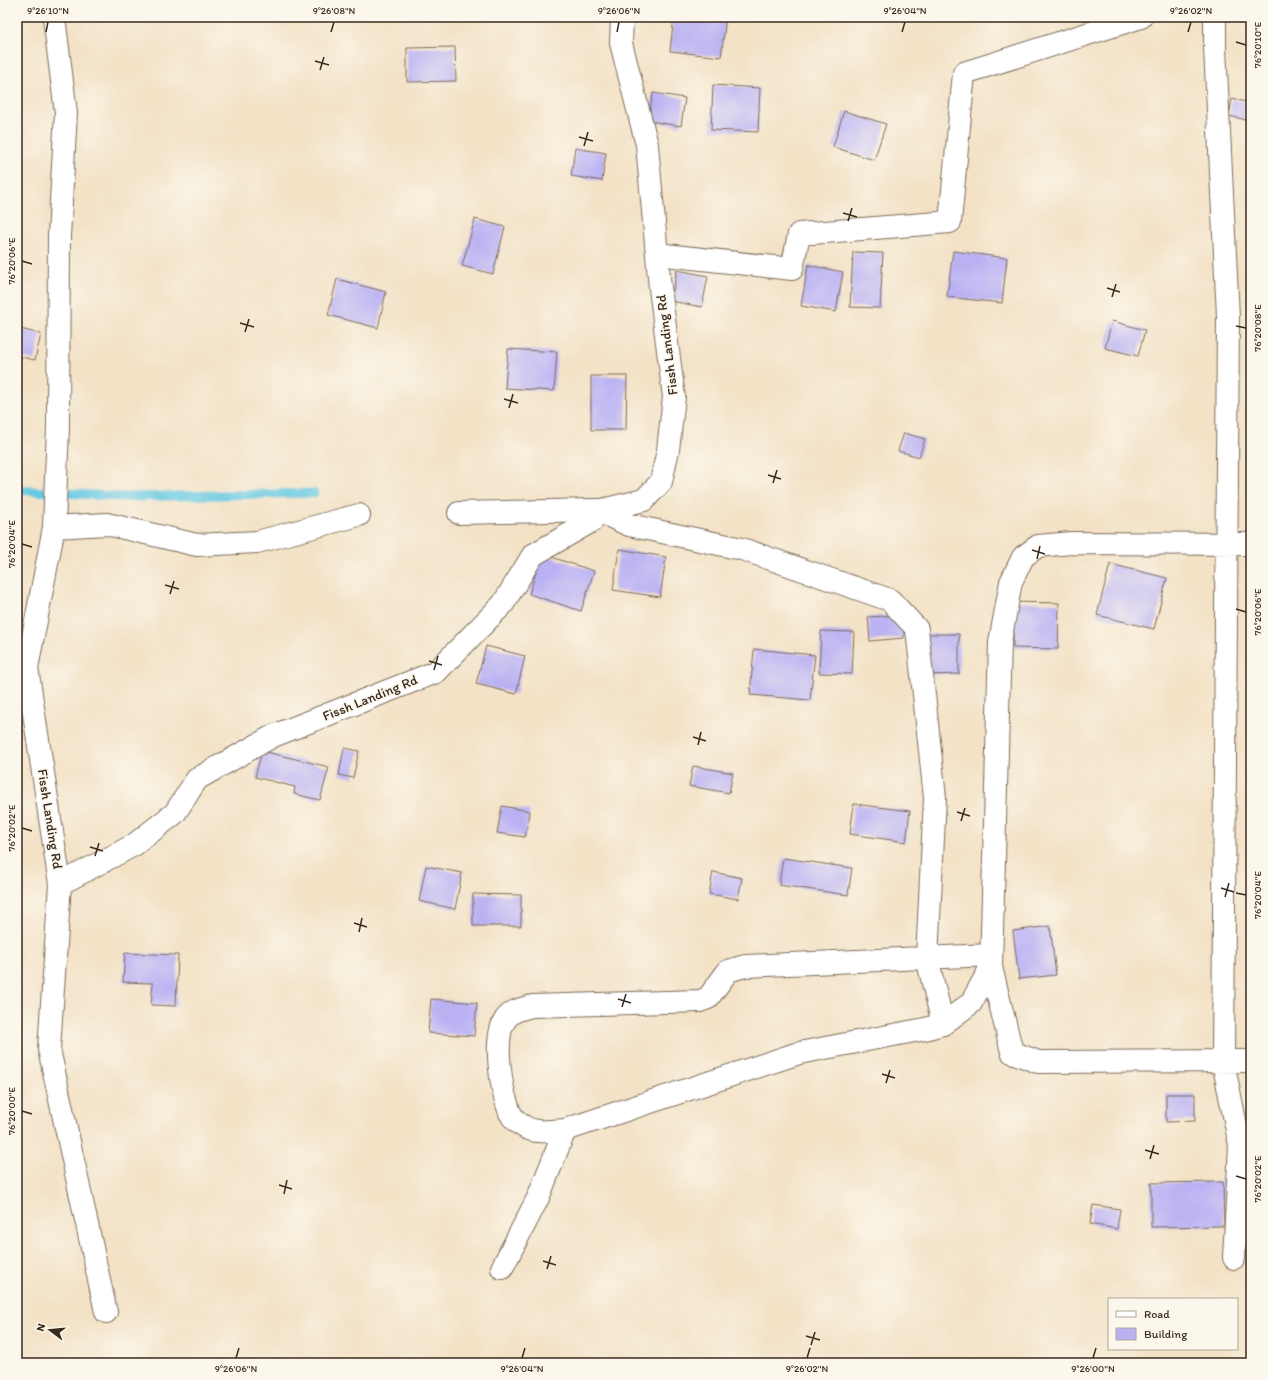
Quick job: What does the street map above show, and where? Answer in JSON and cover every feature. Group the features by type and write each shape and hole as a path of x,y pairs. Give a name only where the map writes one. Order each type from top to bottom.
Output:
{"street":[{"name":"Fissh Landing Rd","path":"54,17 66,113 58,236 58,427 54,527 27,668 60,884 134,845 175,813 197,779 273,736 436,672 502,604 533,555 592,521 596,510 602,510 644,500 661,482 668,450 674,397 657,254 647,145 621,43 622,17"},
{"path":"657,254 792,269 799,234 950,222 964,73 1141,17"},
{"path":"1215,17 1215,48 1228,317 1225,544 1223,1062 1240,1145 1234,1258"},
{"path":"459,513 596,510 629,525 742,549 890,600 917,629 935,798 927,958 943,1024"},
{"path":"54,527 108,524 197,545 257,542 360,515"},
{"path":"1251,544 1071,543 1038,546 1023,558 1011,582 1000,642 991,961 1012,1052 1038,1062 1251,1061"},
{"path":"60,884 49,1049 106,1312"},
{"path":"927,958 991,961 971,1004 943,1024 925,1029 799,1053 565,1130 540,1132 523,1127 513,1117 508,1107 502,1082 499,1047 500,1033 505,1020 514,1010 532,1006 700,1001 708,998 728,970 745,966 927,958"},
{"path":"502,1268 538,1198 565,1130"}],"building":[{"path":"674,17 726,17 721,57 670,51"},
{"path":"455,47 456,81 407,82 407,48"},
{"path":"1251,80 1251,95 1247,94"},
{"path":"713,85 760,88 758,132 711,130"},
{"path":"653,93 685,98 681,126 648,121"},
{"path":"1232,99 1251,103 1251,121 1229,116"},
{"path":"844,111 886,124 874,160 833,147"},
{"path":"575,148 606,153 602,181 571,176"},
{"path":"475,219 505,227 493,274 462,266"},
{"path":"953,251 1007,258 1002,303 947,297"},
{"path":"853,252 883,253 880,308 850,307"},
{"path":"808,265 843,272 836,312 801,306"},
{"path":"677,270 708,276 702,307 671,301"},
{"path":"337,279 386,292 378,328 328,315"},
{"path":"1112,321 1145,330 1138,356 1105,348"},
{"path":"20,329 41,334 35,360 17,356 17,339"},
{"path":"508,349 557,352 554,391 505,388"},
{"path":"591,376 627,376 626,430 591,430"},
{"path":"904,433 925,439 919,457 898,451"},
{"path":"619,549 666,557 660,597 613,590"},
{"path":"542,554 594,571 581,611 529,594"},
{"path":"1110,564 1167,578 1154,629 1097,615"},
{"path":"1013,602 1059,603 1058,649 1013,648"},
{"path":"903,615 904,638 870,641 868,617"},
{"path":"821,631 854,632 852,674 819,673"},
{"path":"927,634 959,634 959,674 927,675"},
{"path":"486,646 525,656 516,694 476,684"},
{"path":"754,649 815,655 810,700 750,695"},
{"path":"344,748 359,751 353,778 339,775"},
{"path":"262,751 329,767 320,800 294,794 295,787 255,777"},
{"path":"693,766 733,773 729,793 689,786"},
{"path":"854,804 910,811 906,842 850,834"},
{"path":"502,806 530,811 525,837 497,833"},
{"path":"783,858 852,868 848,895 779,885"},
{"path":"426,866 462,873 455,909 419,901"},
{"path":"713,872 742,878 738,899 709,894"},
{"path":"473,894 521,895 521,926 473,926"},
{"path":"1050,926 1056,975 1019,979 1013,931"},
{"path":"125,953 178,955 176,1006 151,1005 153,983 123,982"},
{"path":"431,999 477,1003 474,1036 428,1033"},
{"path":"1166,1094 1195,1094 1195,1121 1166,1122"},
{"path":"1223,1182 1224,1226 1151,1227 1151,1183"},
{"path":"1093,1205 1120,1209 1117,1229 1090,1224"}],"waterway":[{"path":"17,490 125,497 314,493"}]}
